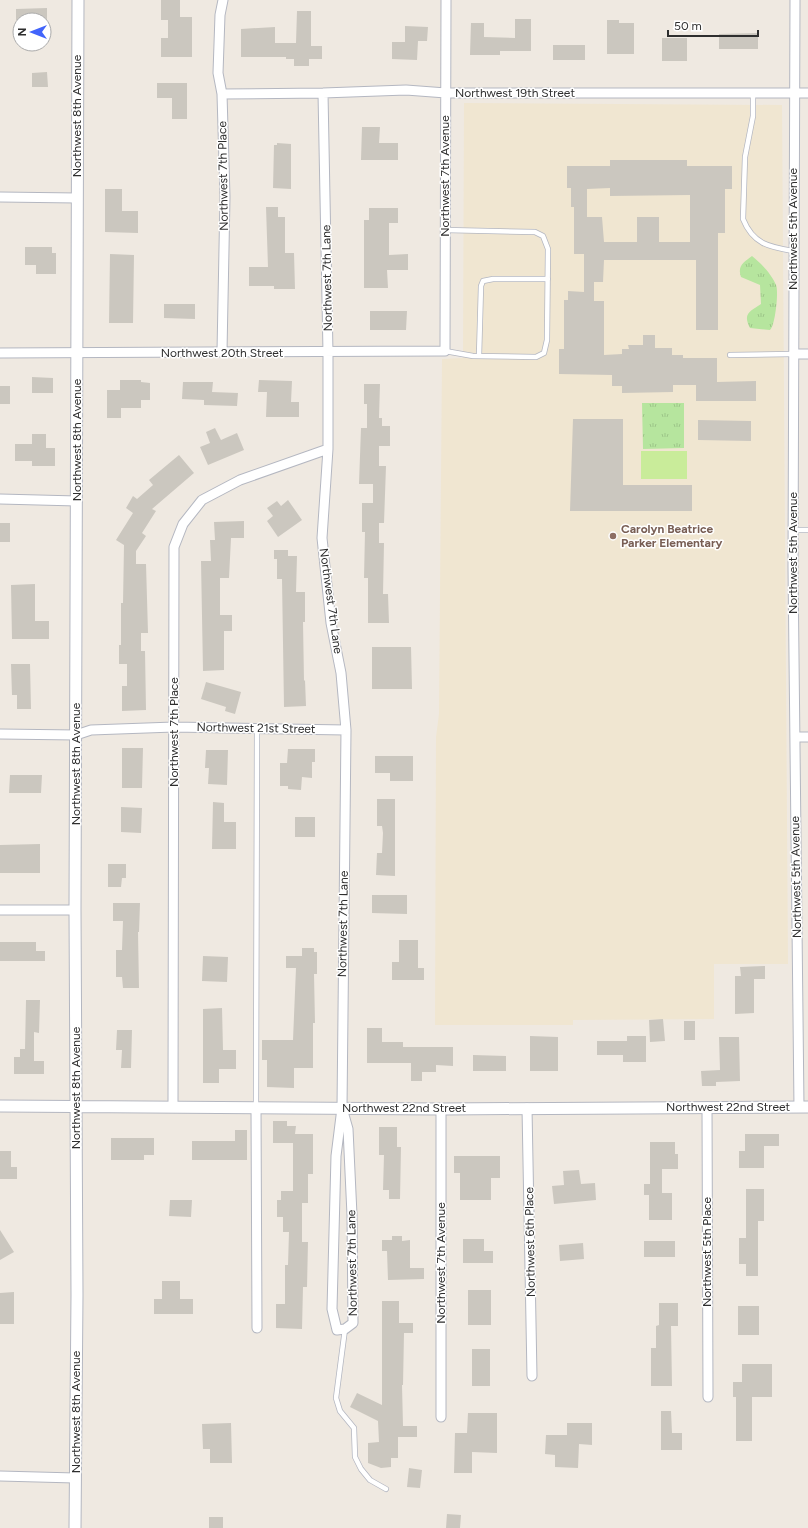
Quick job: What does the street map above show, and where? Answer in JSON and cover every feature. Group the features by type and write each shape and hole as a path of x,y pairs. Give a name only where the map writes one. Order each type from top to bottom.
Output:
{"street":[{"name":"Northwest 8th Avenue","path":"75,1528 75,910 78,0"},
{"name":"Northwest 7th Place","path":"222,352 225,197 222,94 218,73 220,15 223,0"},
{"name":"Northwest 7th Avenue","path":"445,351 446,0"},
{"name":"Northwest 5th Avenue","path":"795,0 793,530 795,737 803,1107"},
{"name":"Northwest 19th Street","path":"222,94 323,94 406,90 446,93 808,94"},
{"name":"Northwest 7th Lane","path":"323,94 328,353 328,449 322,538 331,623 341,673 346,730 342,1108 336,1156 332,1309 337,1330 345,1329 353,1323 352,1215 348,1129 342,1108"},
{"path":"0,198 77,198"},
{"name":"Northwest 20th Street","path":"0,353 328,353 445,351"},
{"path":"793,354 808,354"},
{"name":"Northwest 7th Place","path":"173,1107 174,547 183,524 202,500 240,480 328,449"},
{"path":"0,499 77,501"},
{"name":"Northwest 21st Street","path":"0,734 76,735 91,730 174,727 346,730"},
{"path":"795,737 808,737"},
{"path":"0,910 75,910"},
{"name":"Northwest 22nd Street","path":"0,1106 442,1109 803,1107"},
{"name":"Northwest 5th Place","path":"707,1107 708,1397"},
{"path":"256,1108 257,1328"},
{"name":"Northwest 6th Place","path":"527,1108 532,1376"},
{"name":"Northwest 7th Avenue","path":"441,1417 442,1109"},
{"path":"0,1476 75,1478"}],"lane":[{"path":"753,94 753,116 744,157 743,219 746,228 757,239 771,248 793,251"},
{"path":"445,230 518,231 540,234 543,236 548,249 547,340 544,353 536,357 479,356 445,351"},
{"path":"479,356 482,286 484,281 493,279 548,279"},
{"path":"730,355 793,354"},
{"path":"793,530 808,530"},
{"path":"256,1108 257,728"},
{"path":"345,1329 336,1398 340,1411 354,1428 355,1457 361,1468 370,1480 386,1489"}],"shaded area":[{"name":"Carolyn Beatrice Parker Elementary","path":"464,103 782,105 788,964 714,964 714,1019 573,1020 573,1025 435,1025 436,737 439,714 442,359 463,358"}],"green space":[{"path":"752,256 766,269 772,277 777,289 776,309 770,330 750,328 747,319 749,313 761,304 760,285 741,277 740,273 742,265"},
{"path":"642,403 684,403 684,448 643,449"},
{"path":"641,451 687,451 687,479 641,479"}],"building":[{"path":"161,0 180,0 180,17 192,17 192,57 161,57 161,38 168,38 168,20 161,20"},
{"path":"47,8 47,12 16,12 16,9"},
{"path":"297,11 311,11 311,46 322,46 322,59 309,59 309,66 294,66 294,59 286,59 286,57 241,57 241,29 275,27 275,43 296,43"},
{"path":"515,19 531,19 531,51 500,51 500,55 470,55 471,23 484,23 484,37 515,38"},
{"path":"607,20 619,20 619,23 634,23 634,54 607,54"},
{"path":"405,26 428,27 427,41 418,41 417,60 392,59 392,42 405,42"},
{"path":"758,33 758,49 719,49 719,34"},
{"path":"662,38 687,38 687,61 662,61"},
{"path":"553,45 585,45 585,60 553,60"},
{"path":"47,72 48,87 32,87 32,73"},
{"path":"157,83 187,83 187,119 172,119 172,98 157,98"},
{"path":"362,127 380,127 379,143 398,143 398,160 361,160"},
{"path":"277,143 291,144 291,189 273,188 274,145 277,145"},
{"path":"610,160 687,160 687,166 732,166 732,189 725,189 725,233 718,233 718,330 696,330 696,260 604,260 603,282 594,282 594,301 604,301 604,355 622,354 622,349 629,349 628,345 643,345 643,335 655,335 655,348 672,348 672,355 683,355 683,358 717,358 717,382 756,381 756,401 696,401 696,385 673,385 673,392 622,393 622,386 612,386 612,375 559,374 559,349 564,349 564,300 568,300 568,291 584,292 584,254 574,254 574,207 571,207 571,188 567,188 567,166 610,166","holes":["610,188 610,196 690,195 690,242 659,242 659,217 637,217 637,242 604,242 602,217 587,217 587,189"]},
{"path":"105,189 122,189 122,211 138,211 138,233 105,232"},
{"path":"266,207 278,207 278,217 285,217 285,253 294,253 295,289 274,289 274,286 249,286 249,267 268,267"},
{"path":"369,208 398,208 398,223 389,223 389,255 408,254 408,270 387,270 388,288 364,288 364,220 369,220"},
{"path":"25,247 52,247 52,253 56,253 56,274 36,274 36,265 25,265"},
{"path":"110,254 134,255 133,323 109,323"},
{"path":"164,304 195,304 195,319 164,318"},
{"path":"370,311 407,311 406,330 370,330"},
{"path":"32,377 53,378 53,393 32,393"},
{"path":"120,380 141,380 141,382 150,383 150,400 141,400 141,408 121,408 121,418 107,418 107,390 120,390"},
{"path":"259,380 292,381 291,402 299,402 299,417 266,417 267,392 258,392"},
{"path":"183,382 213,382 212,392 238,393 237,406 204,405 204,400 182,399"},
{"path":"364,384 380,384 379,418 382,418 382,426 390,426 390,446 379,446 379,466 386,466 384,523 379,523 379,543 384,543 383,594 388,594 389,623 368,623 368,578 364,578 365,532 362,532 362,503 373,503 373,484 359,484 361,428 367,428 367,404 364,404"},
{"path":"0,386 10,386 10,404 0,404"},
{"path":"573,419 623,419 623,485 692,485 692,511 570,511"},
{"path":"698,420 751,421 751,441 698,440"},
{"path":"215,428 221,440 237,433 244,450 208,465 200,447 210,443 206,432"},
{"path":"32,434 46,434 46,448 55,448 55,466 32,466 32,461 15,461 15,444 32,444"},
{"path":"179,455 194,473 152,509 156,511 142,533 146,536 136,551 136,564 146,564 148,633 141,633 141,651 145,651 146,710 122,711 122,686 127,686 127,664 119,664 119,645 121,645 121,603 123,603 124,545 116,540 133,513 126,508 133,496 137,499 153,485 149,480"},
{"path":"288,500 302,520 278,537 267,521 273,516 267,508 277,501 281,506"},
{"path":"244,521 244,538 231,538 229,578 220,578 220,615 232,615 232,631 224,631 224,670 203,671 201,561 211,561 210,540 215,540 214,522"},
{"path":"0,523 10,523 10,542 0,542"},
{"path":"274,550 288,550 288,556 297,556 296,592 305,592 305,622 303,622 306,706 284,707 282,579 277,579 277,559 274,559"},
{"path":"35,584 35,621 49,621 49,639 12,639 11,585"},
{"path":"372,647 411,647 412,689 372,689"},
{"path":"11,664 30,664 31,709 17,709 17,695 12,695"},
{"path":"206,682 241,692 235,714 225,711 226,707 201,699"},
{"path":"122,748 143,748 142,788 122,788"},
{"path":"288,749 315,749 315,762 312,762 312,778 302,777 301,790 288,789 288,786 280,786 280,763 287,763"},
{"path":"206,750 228,750 227,785 208,784 209,768 205,768"},
{"path":"375,756 413,756 413,781 390,781 390,773 375,773"},
{"path":"10,775 42,775 41,793 9,793"},
{"path":"377,799 395,799 395,876 376,875 377,853 382,853 383,833 382,826 377,826"},
{"path":"213,802 224,803 224,822 236,822 236,849 212,849"},
{"path":"121,807 142,808 141,833 121,832"},
{"path":"295,817 315,817 315,837 295,837"},
{"path":"40,844 40,873 0,873 0,845"},
{"path":"108,864 126,864 126,878 122,878 121,887 108,887"},
{"path":"372,895 407,895 407,914 372,913"},
{"path":"113,903 140,903 138,932 139,988 123,988 122,977 116,977 116,950 122,950 123,921 113,921"},
{"path":"399,940 418,940 418,968 424,968 424,980 392,980 392,962 399,962"},
{"path":"0,942 36,942 36,951 45,951 45,961 0,961"},
{"path":"302,948 314,948 314,952 317,952 317,974 314,974 315,1023 313,1023 313,1068 294,1068 294,1088 267,1087 267,1060 262,1060 262,1040 293,1040 296,968 286,968 286,956 302,956"},
{"path":"203,956 228,957 227,982 202,981"},
{"path":"765,966 765,979 754,979 754,1013 735,1014 735,976 741,976 740,967"},
{"path":"26,1000 40,1000 39,1033 34,1032 34,1061 44,1061 44,1074 14,1074 14,1057 20,1057 20,1049 25,1049"},
{"path":"222,1008 223,1050 236,1050 236,1069 219,1069 219,1083 203,1083 203,1009"},
{"path":"663,1019 665,1041 650,1042 649,1020"},
{"path":"684,1021 695,1021 695,1040 684,1040"},
{"path":"367,1028 382,1028 382,1042 403,1042 403,1047 453,1047 453,1066 436,1065 436,1072 422,1072 422,1081 411,1081 411,1063 367,1063"},
{"path":"117,1030 132,1030 131,1068 121,1068 122,1050 116,1050"},
{"path":"530,1036 558,1037 558,1071 530,1071"},
{"path":"627,1036 646,1036 646,1062 623,1062 623,1055 597,1055 597,1041 627,1041"},
{"path":"719,1037 739,1037 740,1081 716,1082 716,1086 702,1086 701,1071 720,1070"},
{"path":"473,1055 506,1056 506,1071 473,1071"},
{"path":"273,1121 287,1121 287,1126 296,1126 295,1134 313,1134 313,1174 308,1174 308,1203 302,1203 302,1242 308,1242 307,1287 303,1287 302,1329 276,1328 276,1304 285,1304 285,1265 288,1265 289,1232 283,1232 283,1217 277,1217 277,1200 281,1200 281,1191 293,1191 293,1143 273,1143"},
{"path":"379,1127 397,1127 397,1147 401,1147 400,1199 389,1199 389,1190 383,1190 384,1155 379,1155"},
{"path":"235,1130 247,1130 247,1160 192,1160 192,1141 235,1141"},
{"path":"745,1134 779,1134 779,1146 764,1146 764,1168 739,1168 739,1151 745,1151"},
{"path":"111,1138 154,1138 154,1155 144,1155 144,1160 111,1160"},
{"path":"650,1142 675,1142 675,1154 678,1154 678,1169 662,1169 662,1193 672,1193 672,1220 649,1220 649,1195 644,1195 644,1184 650,1184"},
{"path":"0,1151 11,1151 11,1167 17,1167 17,1179 0,1179"},
{"path":"454,1156 500,1156 500,1178 491,1178 491,1200 460,1200 460,1173 454,1173"},
{"path":"579,1170 581,1184 595,1183 596,1200 554,1204 552,1186 564,1185 563,1171"},
{"path":"746,1189 764,1189 764,1221 758,1221 758,1276 746,1276 746,1264 739,1264 739,1238 746,1238"},
{"path":"170,1200 192,1200 191,1217 169,1216"},
{"path":"0,1230 14,1252 0,1260"},
{"path":"392,1236 402,1236 402,1241 410,1240 410,1268 424,1268 424,1279 388,1280 387,1251 382,1251 382,1240 392,1240"},
{"path":"463,1239 484,1239 484,1251 493,1251 493,1263 463,1263"},
{"path":"644,1241 675,1241 675,1257 644,1257"},
{"path":"583,1243 584,1259 560,1261 559,1245"},
{"path":"162,1281 180,1281 180,1299 193,1299 193,1314 154,1314 154,1299 162,1299"},
{"path":"468,1290 491,1290 491,1325 468,1325"},
{"path":"14,1292 14,1324 0,1324 0,1293"},
{"path":"382,1301 399,1301 399,1323 413,1323 413,1333 404,1333 402,1385 403,1426 417,1426 417,1437 398,1437 398,1458 391,1458 391,1467 381,1468 368,1463 368,1443 379,1442 378,1421 350,1407 357,1393 382,1405"},
{"path":"659,1303 678,1303 678,1326 671,1326 672,1386 651,1386 651,1348 656,1348 656,1326 659,1325"},
{"path":"738,1306 759,1306 759,1335 738,1335"},
{"path":"472,1349 490,1349 490,1386 472,1386"},
{"path":"742,1364 772,1364 772,1397 752,1397 752,1441 736,1441 736,1397 733,1397 733,1382 742,1382"},
{"path":"661,1411 671,1411 672,1433 682,1433 682,1450 661,1450"},
{"path":"468,1413 497,1413 497,1453 472,1452 472,1473 454,1473 455,1433 467,1433"},
{"path":"231,1423 232,1463 210,1463 210,1449 203,1449 202,1424"},
{"path":"567,1423 592,1423 592,1445 579,1444 578,1468 555,1467 555,1455 545,1454 546,1435 567,1435"},
{"path":"409,1468 422,1470 420,1488 407,1487"},
{"path":"447,1514 461,1515 460,1528 446,1528"},
{"path":"209,1517 223,1517 223,1528 209,1528"}],"place":[{"name":"Carolyn Beatrice Parker Elementary","path":"613,536"}]}
